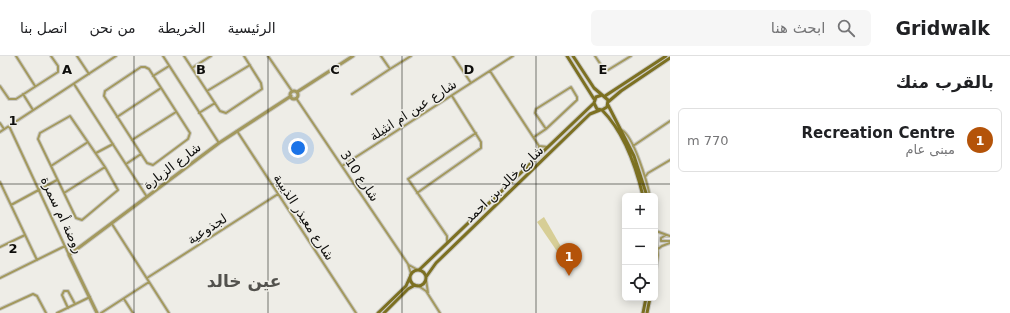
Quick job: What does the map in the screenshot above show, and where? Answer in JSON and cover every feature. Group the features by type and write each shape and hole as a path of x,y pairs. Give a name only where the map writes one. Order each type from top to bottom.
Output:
{"main road":[{"path":"567,56 594,99 594,104 596,107 610,119 636,172 642,193"},
{"path":"573,56 594,88 608,103 638,165 646,193"},
{"path":"594,99 603,96 666,56"},
{"path":"601,110 621,91 670,58"},
{"name":"شارع خالد بن احمد","path":"419,270 594,104"},
{"name":"شارع خالد بن احمد","path":"426,278 433,266 590,114 601,110"},
{"path":"378,313 406,286 411,275 419,270 424,273 426,278 421,284 408,289 384,313"},
{"path":"411,275 411,281 416,285"},
{"path":"643,313 645,301"},
{"path":"647,313 649,301"}],"street":[{"path":"16,56 36,86"},
{"path":"0,86 11,100 23,94 58,71 52,56"},
{"path":"77,56 89,74"},
{"path":"0,132 116,56"},
{"path":"162,56 219,143"},
{"path":"184,56 221,112 226,113 261,91 261,83 244,56"},
{"path":"192,68 211,56"},
{"path":"268,56 292,91 297,92 353,56"},
{"path":"381,56 390,69"},
{"path":"352,94 411,56"},
{"path":"452,56 471,83"},
{"name":"شارع عين ام انثيلة","path":"342,166 513,56"},
{"path":"595,56 604,69 608,70 631,56"},
{"path":"207,91 250,65"},
{"path":"153,76 169,66"},
{"path":"141,67 147,67 161,88 189,131 190,138 153,165 148,164 104,97 105,91 141,67"},
{"path":"490,71 534,137 539,146 540,155"},
{"path":"73,84 147,197"},
{"path":"534,137 546,129 577,100 577,97 571,87 536,109 535,113 546,129"},
{"path":"116,117 161,88"},
{"path":"292,91 290,96 296,98 297,92"},
{"path":"23,94 33,110"},
{"name":"شارع الزبارة","path":"70,255 219,143 290,96"},
{"path":"416,193 480,150 481,142 452,96"},
{"name":"شارع 310","path":"296,98 408,264 411,275"},
{"path":"199,113 215,103"},
{"path":"132,140 176,112"},
{"path":"70,116 88,142 118,188 117,193 82,220 76,218 38,139 40,133 70,116"},
{"path":"633,146 670,121"},
{"path":"0,123 4,129"},
{"name":"روضة أم سمرة","path":"9,126 97,313"},
{"path":"621,130 626,133 633,146 645,177 649,193"},
{"name":"شارع معيذر الذيبية","path":"237,131 356,313"},
{"path":"446,246 447,236 408,181 409,176 476,133"},
{"path":"51,166 88,142"},
{"path":"96,154 113,144"},
{"path":"539,146 548,147"},
{"path":"126,164 141,154"},
{"path":"645,177 648,173 670,161"},
{"path":"64,193 105,167"},
{"path":"643,172 648,173"},
{"path":"11,205 40,191 58,180"},
{"path":"0,182 37,260"},
{"name":"لجذوعية","path":"147,278 278,194"},
{"path":"112,224 169,313"},
{"path":"658,232 670,236"},
{"path":"0,247 25,235"},
{"path":"666,235 661,238 661,241 670,242"},
{"path":"447,236 455,237"},
{"path":"658,249 670,242"},
{"path":"0,278 65,246"},
{"name":"شارع 310","path":"408,264 419,270"},
{"path":"426,278 428,294"},
{"path":"101,313 149,282"},
{"path":"416,285 428,294 440,313"},
{"path":"68,308 62,295 64,291 68,291 75,304"},
{"path":"0,309 33,294 37,296 46,313"},
{"path":"57,313 63,312 75,304 90,298"},
{"path":"124,299 133,313"}],"shaded area":[{"path":"544,217 567,257 563,260 537,222"}],"place":[{"name":"Recreation Centre","path":"569,276"}],"district":[{"name":"عين خالد","path":"244,281"}]}
